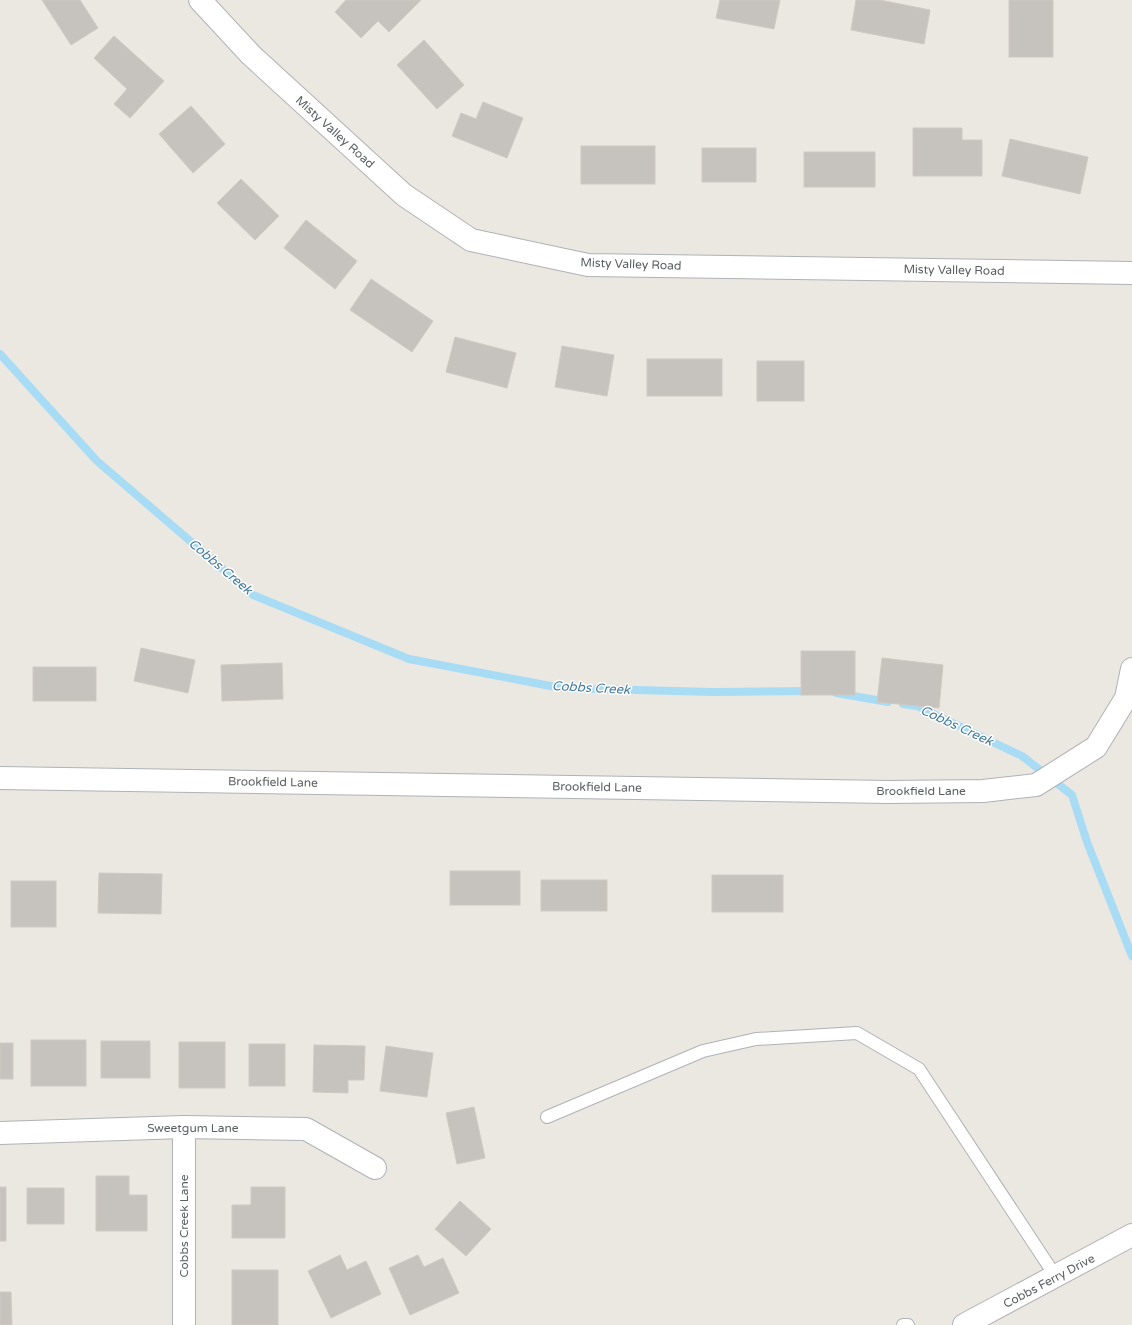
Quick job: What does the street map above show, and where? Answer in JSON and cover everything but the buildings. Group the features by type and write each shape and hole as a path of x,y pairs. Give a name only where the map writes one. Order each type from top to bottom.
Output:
{"street":[{"name":"Misty Valley Road","path":"200,0 251,55 404,196 471,240 588,265 1132,273"},
{"name":"Brookfield Lane","path":"0,778 889,792 983,791 1036,785 1096,747 1126,698 1132,669"},
{"name":"Sweetgum Lane","path":"0,1133 184,1127 306,1129 375,1168"},
{"name":"Cobbs Creek Lane","path":"184,1127 184,1325"},
{"name":"Cobbs Ferry Drive","path":"964,1325 1132,1235"}],"lane":[{"path":"547,1117 703,1051 756,1039 856,1033 919,1069 1056,1277"},
{"path":"903,1325 908,1325"}],"waterway":[{"name":"Cobbs Creek","path":"0,354 97,461 253,595 409,659 561,688 713,692 810,691"},
{"name":"Cobbs Creek","path":"836,693 888,702"},
{"name":"Cobbs Creek","path":"903,704 917,706 1022,756 1072,795 1087,842 1132,956"}]}
